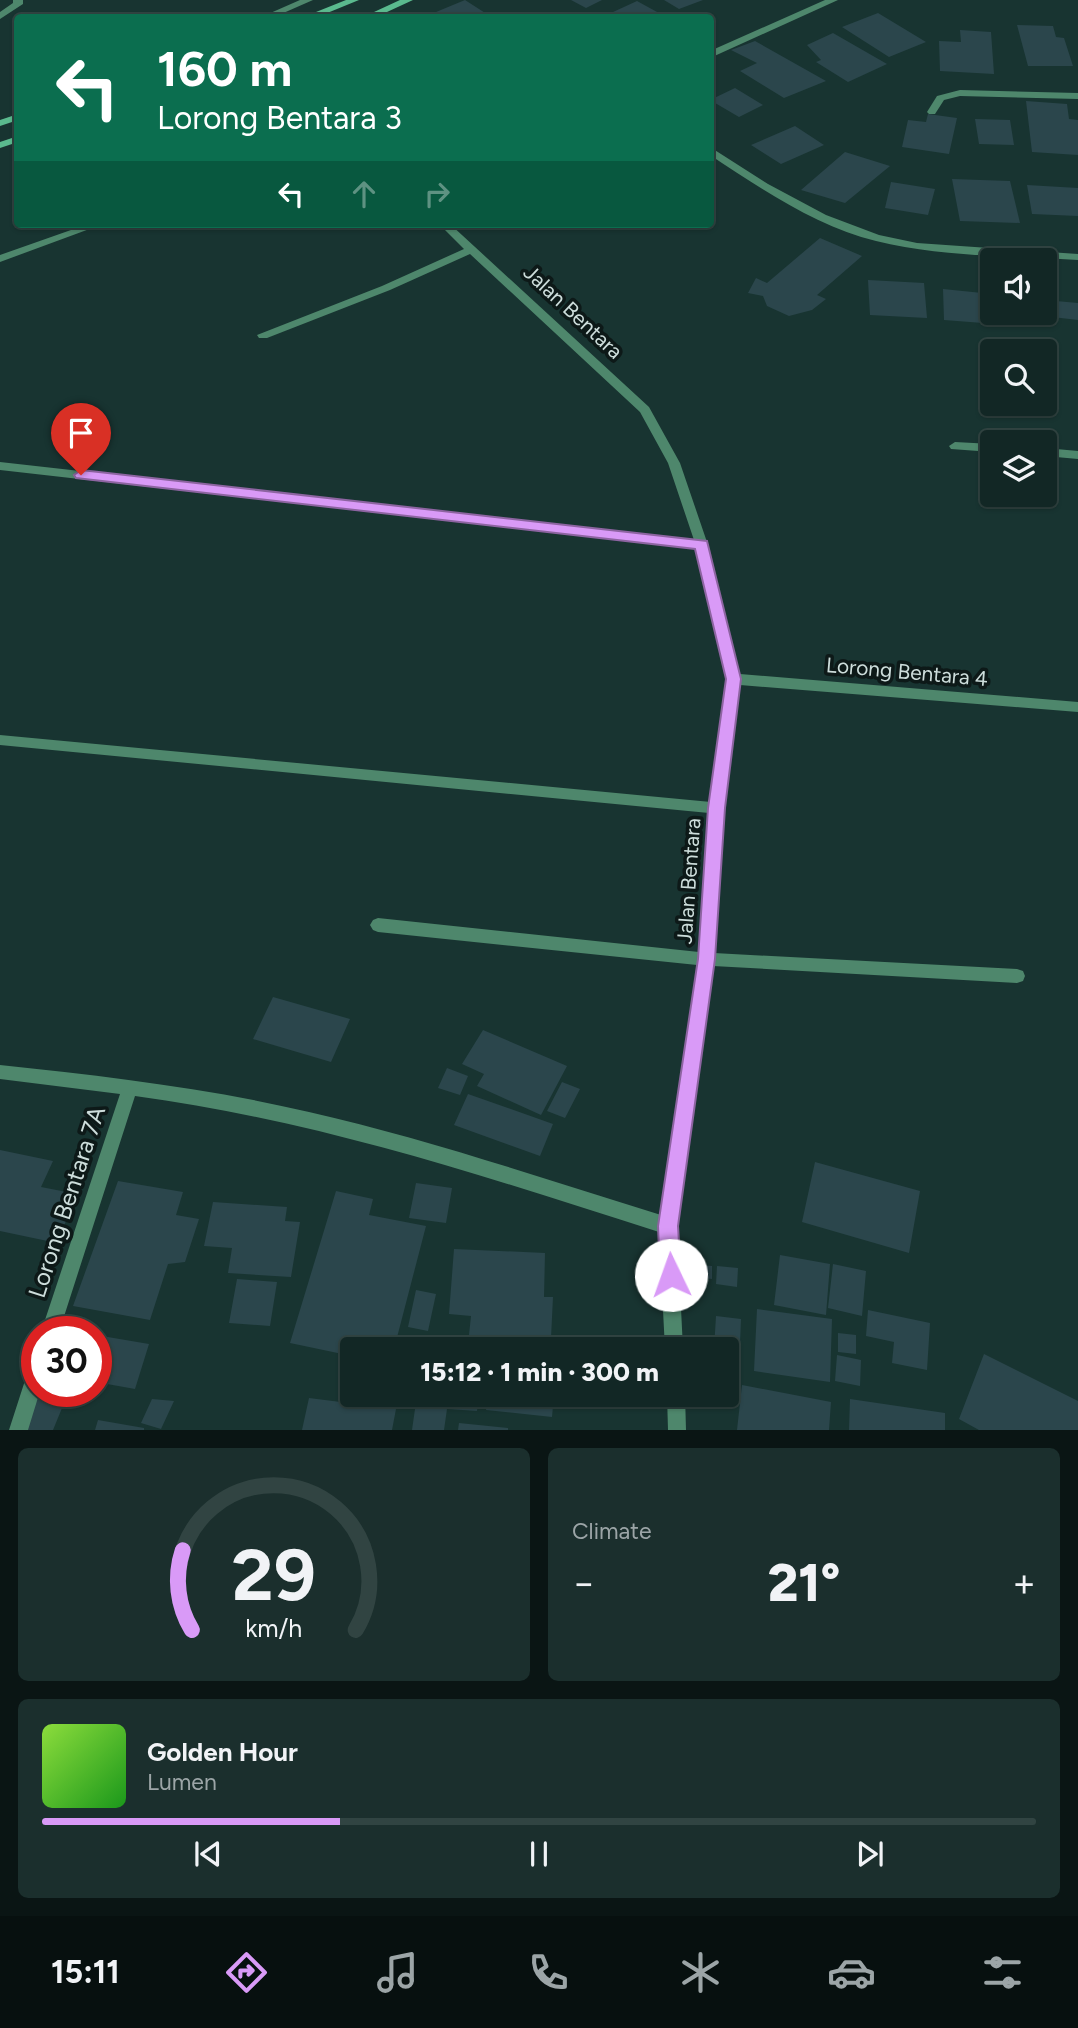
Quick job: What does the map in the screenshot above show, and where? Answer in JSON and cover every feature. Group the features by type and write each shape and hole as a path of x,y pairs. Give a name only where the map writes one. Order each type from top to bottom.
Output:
{"main road":[{"path":"316,14 354,0"},
{"path":"375,14 408,0"}],"street":[{"path":"0,16 18,4 18,0"},
{"path":"273,14 308,0"},
{"path":"714,53 833,0"},
{"path":"932,112 940,98 960,93 1078,96"},
{"path":"714,153 764,186 822,217 876,238 918,246 1078,257"},
{"path":"0,259 87,228"},
{"name":"Jalan Bentara","path":"448,228 645,410 674,463 702,545 733,679 717,808 706,959 668,1226 673,1337"},
{"path":"263,335 386,288 472,249"},
{"path":"955,446 980,447"},
{"path":"1057,453 1078,454"},
{"path":"0,466 702,545"},
{"name":"Lorong Bentara 4","path":"733,679 1078,707"},
{"path":"0,740 717,808"},
{"path":"378,925 706,959 1017,975"},
{"path":"0,1072 130,1087 257,1108 393,1140 668,1226"},
{"name":"Lorong Bentara 7A","path":"55,1316 130,1087"},
{"path":"18,1430 26,1407"},
{"path":"676,1407 677,1430"}],"building":[{"path":"465,0 487,14 431,14"},
{"path":"571,0 602,0 586,8"},
{"path":"664,0 703,0 679,9"},
{"path":"637,1 661,14 609,14"},
{"path":"878,13 926,42 889,57 842,27"},
{"path":"1017,25 1053,26 1056,37 1064,38 1073,66 1028,66"},
{"path":"960,30 991,32 994,74 940,71 939,41 961,42"},
{"path":"833,33 887,64 848,82 816,62 821,60 807,45"},
{"path":"755,41 826,81 784,98 740,71 757,63 731,50"},
{"path":"735,88 763,105 739,117 714,102 714,98"},
{"path":"1026,101 1067,104 1069,119 1078,120 1078,155 1032,152"},
{"path":"928,114 957,118 949,154 902,147 908,120 926,122"},
{"path":"975,119 1010,120 1014,145 979,144"},
{"path":"795,126 824,145 781,164 751,145"},
{"path":"845,152 890,166 845,203 801,190"},
{"path":"952,179 1010,181 1020,223 960,221"},
{"path":"891,182 935,189 928,215 885,208"},
{"path":"1027,185 1078,188 1078,216 1032,214"},
{"path":"820,238 862,256 817,295 826,299 812,310 789,316 767,306 763,296 748,293 756,278 767,283"},
{"path":"868,280 924,283 927,318 870,315"},
{"path":"943,289 980,293 980,323 944,320"},
{"path":"1057,301 1078,303 1078,320 1057,318"},
{"path":"273,997 350,1019 331,1062 253,1039"},
{"path":"483,1030 567,1066 541,1115 477,1086 484,1074 462,1064"},
{"path":"447,1068 468,1076 460,1095 438,1088"},
{"path":"562,1082 580,1089 565,1118 547,1111"},
{"path":"468,1094 553,1124 540,1156 454,1125"},
{"path":"0,1150 53,1161 41,1187 77,1194 57,1243 0,1231"},
{"path":"815,1162 920,1191 909,1253 802,1222"},
{"path":"118,1181 183,1192 176,1215 199,1219 185,1262 168,1264 150,1320 73,1306"},
{"path":"416,1183 452,1188 446,1223 409,1218"},
{"path":"336,1191 373,1199 369,1215 426,1226 397,1337 340,1337 340,1353 290,1343"},
{"path":"213,1202 287,1207 285,1221 300,1222 291,1277 228,1273 232,1248 204,1246"},
{"path":"454,1249 545,1253 544,1297 553,1297 551,1337 469,1335 471,1316 449,1314"},
{"path":"780,1255 830,1264 826,1315 774,1305"},
{"path":"687,1264 712,1266 712,1279 686,1276"},
{"path":"833,1264 866,1271 862,1316 828,1308"},
{"path":"717,1266 738,1268 737,1287 716,1284"},
{"path":"237,1279 277,1282 270,1326 229,1323"},
{"path":"416,1290 436,1294 428,1331 408,1327"},
{"path":"757,1309 832,1319 830,1382 754,1371"},
{"path":"868,1310 930,1323 927,1370 892,1363 894,1342 866,1336"},
{"path":"716,1316 741,1319 739,1369 739,1337 715,1337"},
{"path":"838,1333 856,1335 856,1354 838,1352"},
{"path":"112,1338 149,1344 135,1389 112,1385"},
{"path":"984,1354 1078,1401 1078,1430 979,1430 959,1419"},
{"path":"837,1355 861,1360 860,1386 835,1381"},
{"path":"742,1385 831,1402 829,1430 737,1430"},
{"path":"309,1398 340,1402 340,1407 396,1409 392,1430 302,1430"},
{"path":"152,1399 174,1401 161,1429 141,1423"},
{"path":"850,1399 945,1413 945,1430 849,1430"},
{"path":"32,1407 62,1407 53,1430 22,1430"},
{"path":"415,1407 478,1407 477,1411 447,1409 444,1430 412,1430"},
{"path":"486,1407 553,1407 552,1417 486,1410"},
{"path":"98,1420 144,1428 144,1430 95,1430"},
{"path":"459,1423 508,1428 508,1430 458,1430"}],"route":[{"path":"81,475 702,545 733,679 717,808 706,959 668,1226 671,1275"}]}
